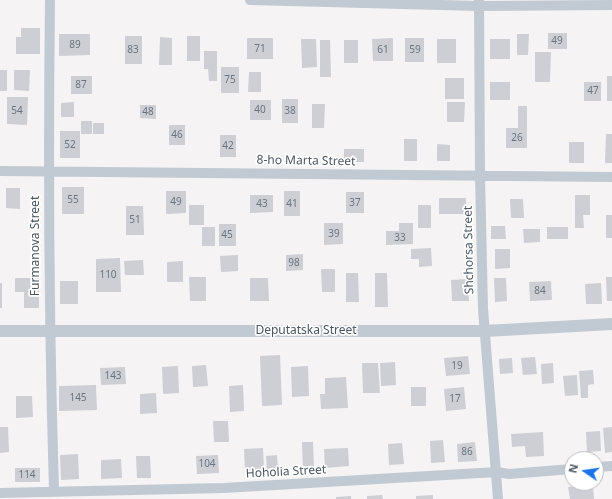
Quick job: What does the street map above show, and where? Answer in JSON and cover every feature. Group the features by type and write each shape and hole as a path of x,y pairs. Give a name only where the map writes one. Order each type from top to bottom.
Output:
{"street":[{"name":"Furmanova Street","path":"50,0 48,171 49,331 54,491"},
{"path":"250,0 612,5"},
{"name":"Shchorsa Street","path":"479,3 480,176 483,309 498,499"},
{"name":"8-ho Marta Street","path":"0,171 612,177"},
{"name":"Deputatska Street","path":"0,331 485,331 612,324"},
{"name":"Hoholia Street","path":"0,493 224,488 497,472 509,474 564,470"}],"building":[{"path":"21,28 40,28 40,54 16,54 16,37 21,37"},
{"path":"548,33 567,33 567,49 548,49"},
{"path":"59,34 90,34 90,55 59,56"},
{"path":"517,34 529,34 528,55 517,55"},
{"path":"125,36 142,36 142,64 125,64"},
{"path":"187,36 200,36 200,61 187,61"},
{"path":"160,37 172,38 172,65 159,65"},
{"path":"247,38 273,38 273,59 247,59"},
{"path":"393,38 393,61 373,61 372,39"},
{"path":"405,38 424,38 424,62 405,62"},
{"path":"301,39 316,39 317,67 302,68"},
{"path":"437,39 456,39 456,63 437,63"},
{"path":"490,39 510,39 510,59 490,59"},
{"path":"320,40 330,40 331,77 320,77"},
{"path":"344,40 358,40 358,63 344,63"},
{"path":"204,51 217,51 217,81 209,81 208,69 204,69"},
{"path":"535,52 551,52 550,82 535,82"},
{"path":"221,67 239,67 239,93 221,93"},
{"path":"0,70 7,70 7,91 0,91"},
{"path":"14,70 30,70 29,91 14,90"},
{"path":"249,72 261,72 261,92 248,92"},
{"path":"71,76 92,76 92,94 71,94"},
{"path":"607,76 612,76 612,101 607,101"},
{"path":"445,78 464,78 464,99 445,99"},
{"path":"490,82 510,82 510,100 490,100"},
{"path":"584,82 601,82 601,101 584,101"},
{"path":"7,97 28,97 27,125 7,124"},
{"path":"282,99 298,99 298,123 282,123"},
{"path":"250,100 271,100 271,120 250,120"},
{"path":"74,102 74,117 61,117 61,103"},
{"path":"447,102 465,102 464,122 447,122"},
{"path":"312,104 325,104 324,128 312,128"},
{"path":"140,105 156,105 156,119 140,118"},
{"path":"518,106 527,106 527,148 506,148 506,128 518,128"},
{"path":"81,121 92,121 92,134 81,134"},
{"path":"93,123 104,123 104,134 93,134"},
{"path":"169,125 185,125 185,145 169,145"},
{"path":"60,131 80,131 80,158 60,158"},
{"path":"606,134 612,134 612,163 605,163"},
{"path":"220,135 236,135 236,157 220,157"},
{"path":"404,139 417,139 417,161 404,161"},
{"path":"569,142 584,142 584,163 569,163"},
{"path":"437,144 450,145 450,161 437,161"},
{"path":"344,149 364,149 364,162 344,162"},
{"path":"62,187 84,187 84,214 62,214"},
{"path":"6,188 20,188 20,209 6,208"},
{"path":"166,191 186,191 186,213 166,214"},
{"path":"284,191 300,191 300,216 284,216"},
{"path":"346,192 364,192 364,213 346,213"},
{"path":"250,195 273,195 273,212 250,213"},
{"path":"575,195 590,195 590,215 583,215 584,228 575,228"},
{"path":"439,198 466,198 466,214 439,214"},
{"path":"510,199 523,199 524,218 511,218"},
{"path":"189,205 204,205 204,225 189,225"},
{"path":"418,205 431,205 431,228 418,228"},
{"path":"126,206 143,206 144,235 126,235"},
{"path":"606,215 612,215 612,238 606,238"},
{"path":"324,223 343,223 343,244 324,245"},
{"path":"399,223 413,223 413,244 386,245 386,231 399,231"},
{"path":"219,224 236,224 236,246 219,246"},
{"path":"491,226 505,226 506,239 491,239"},
{"path":"202,227 215,227 215,246 202,246"},
{"path":"547,227 568,227 568,239 547,239"},
{"path":"523,229 540,229 540,242 524,243"},
{"path":"431,248 432,266 419,267 419,259 411,259 411,249"},
{"path":"495,249 510,249 510,268 495,269"},
{"path":"303,254 303,270 286,271 286,255"},
{"path":"238,255 238,271 221,272 220,256"},
{"path":"120,258 121,292 96,292 96,259"},
{"path":"143,260 144,275 125,275 124,261"},
{"path":"183,261 183,282 167,282 167,262"},
{"path":"321,269 335,269 335,292 322,292"},
{"path":"346,273 358,273 359,302 346,302"},
{"path":"375,273 387,273 388,307 375,307"},
{"path":"189,277 206,277 206,301 190,301"},
{"path":"606,277 612,277 612,301 607,301"},
{"path":"15,278 39,278 39,308 24,308 24,292 15,292"},
{"path":"250,278 268,278 269,301 250,301"},
{"path":"494,278 506,278 507,301 495,302"},
{"path":"468,279 469,301 452,301 451,280"},
{"path":"60,281 78,281 78,304 60,304"},
{"path":"551,281 552,300 530,301 529,282"},
{"path":"0,283 2,283 2,308 0,308"},
{"path":"601,283 602,304 586,304 585,284"},
{"path":"280,355 282,405 262,406 260,356"},
{"path":"468,356 470,374 446,376 444,358"},
{"path":"535,357 537,374 523,375 521,358"},
{"path":"512,358 513,373 500,374 499,359"},
{"path":"395,362 396,385 381,386 380,363"},
{"path":"362,363 378,363 380,393 363,393"},
{"path":"553,363 554,383 542,384 541,364"},
{"path":"206,365 208,386 193,387 192,366"},
{"path":"178,366 179,393 163,394 162,367"},
{"path":"308,366 309,396 292,397 291,367"},
{"path":"125,367 126,384 101,385 100,368"},
{"path":"593,370 594,384 588,385 588,398 581,398 579,371"},
{"path":"577,375 578,395 565,396 563,376"},
{"path":"346,377 348,408 321,409 320,394 325,394 325,378"},
{"path":"96,385 97,410 59,411 59,386"},
{"path":"243,385 244,411 230,412 229,386"},
{"path":"411,387 426,387 426,406 411,406"},
{"path":"464,387 466,409 446,411 444,389"},
{"path":"156,393 157,413 140,414 140,394"},
{"path":"16,396 32,396 33,417 16,418"},
{"path":"213,421 228,421 229,442 214,442"},
{"path":"0,427 8,427 9,452 0,453"},
{"path":"612,427 612,452 605,453 603,428"},
{"path":"600,431 601,451 587,451 586,432"},
{"path":"543,432 544,456 526,457 525,446 512,447 511,434"},
{"path":"443,440 445,462 431,463 430,441"},
{"path":"302,442 313,442 314,469 303,470"},
{"path":"475,442 477,461 458,462 457,444"},
{"path":"402,443 404,464 389,465 388,444"},
{"path":"263,448 264,470 245,471 244,449"},
{"path":"348,448 349,466 325,468 324,449"},
{"path":"78,454 79,479 61,480 60,455"},
{"path":"218,455 219,473 197,474 196,456"},
{"path":"277,455 278,471 267,472 266,456"},
{"path":"136,456 150,456 151,478 137,478"},
{"path":"121,459 122,478 101,479 101,460"},
{"path":"15,468 40,468 40,482 15,482"},
{"path":"569,491 593,491 594,499 570,499"},
{"path":"382,495 383,499 367,499 367,496"},
{"path":"433,495 433,499 416,499 416,496"},
{"path":"351,496 351,499 336,499 336,497"}]}
